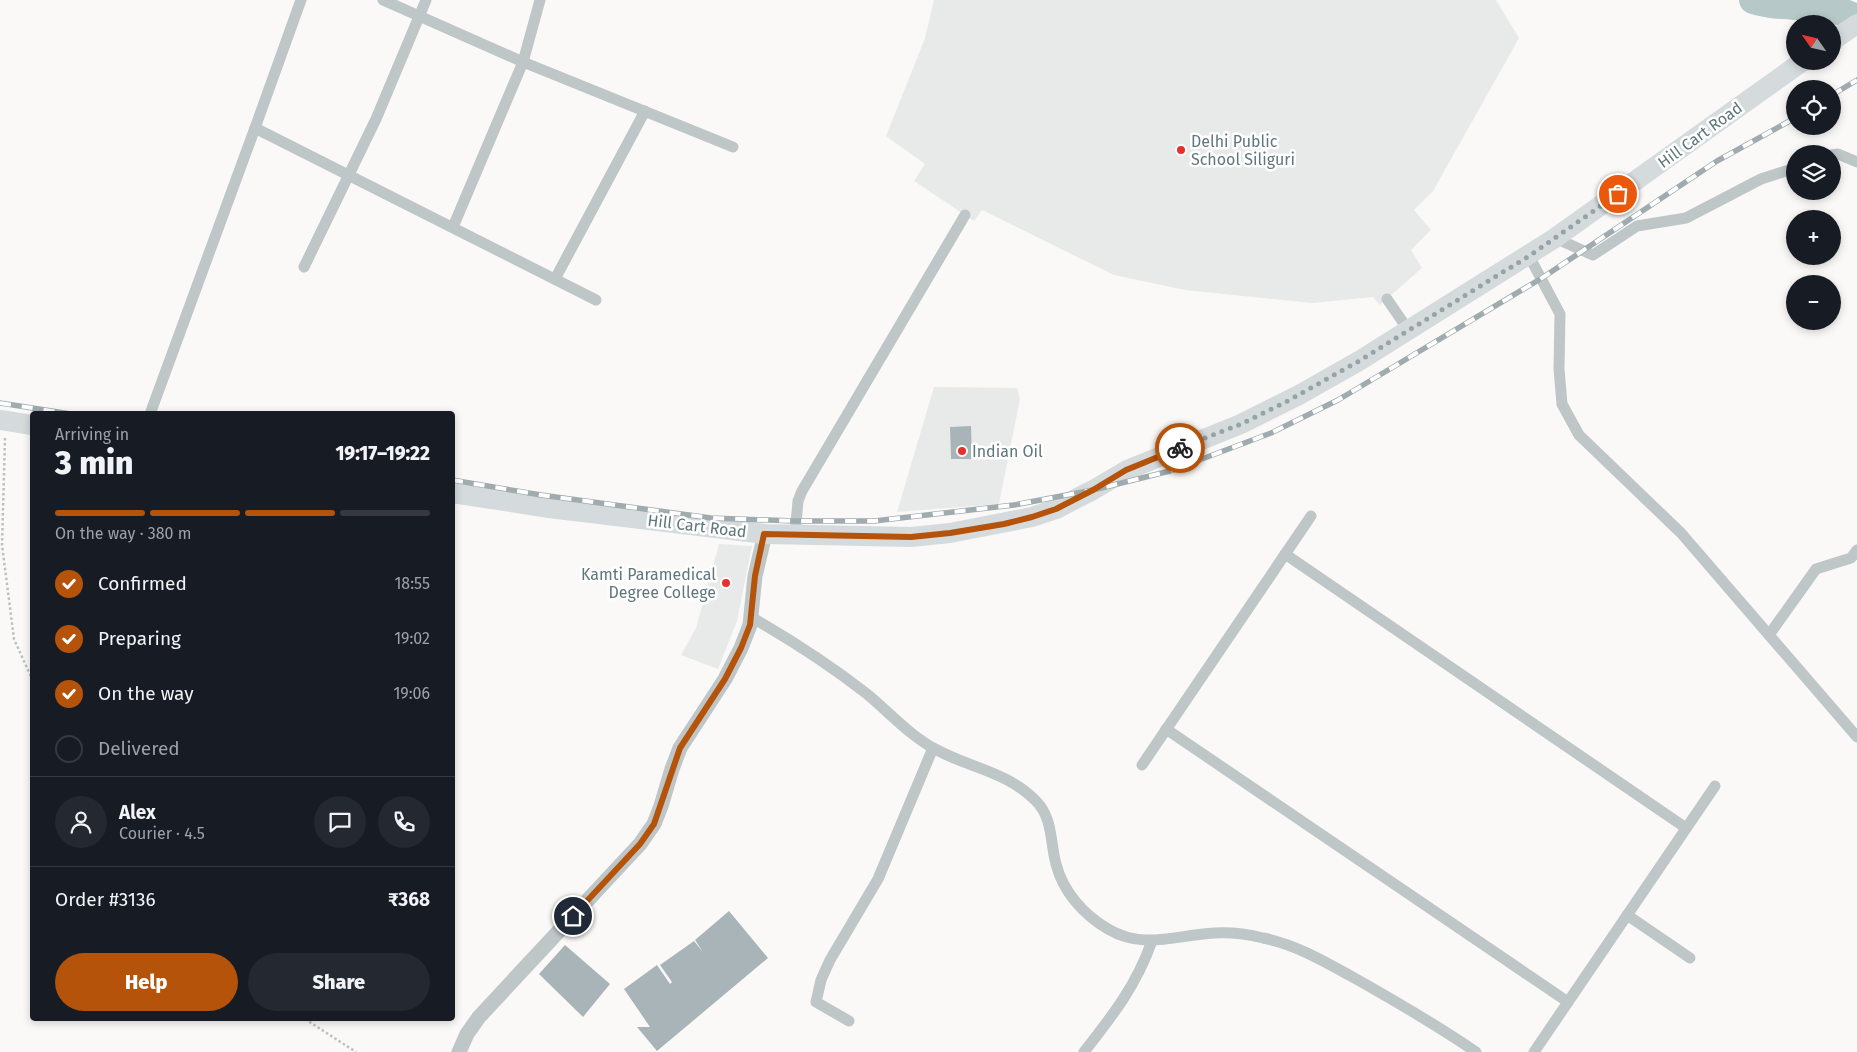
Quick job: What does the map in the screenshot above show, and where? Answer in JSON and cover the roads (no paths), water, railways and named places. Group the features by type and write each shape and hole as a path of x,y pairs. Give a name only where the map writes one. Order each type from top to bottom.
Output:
{"highway":[{"path":"1841,35 1857,24"},
{"name":"Hill Cart Road","path":"455,493 549,508 764,534 911,537 950,533 1032,517 1056,509 1126,470 1241,424 1299,396 1409,331 1529,256 1790,70"},
{"path":"3,421 30,425"}],"street":[{"path":"151,411 301,0"},
{"path":"383,0 523,62 733,147"},
{"path":"304,267 376,119 426,0"},
{"path":"453,228 523,62 540,0"},
{"path":"555,279 645,111"},
{"path":"255,128 596,300"},
{"path":"1841,155 1857,162"},
{"path":"1554,238 1593,254 1637,226 1686,218 1761,179 1786,171"},
{"path":"795,535 798,501 802,491 965,215"},
{"path":"1529,256 1560,314 1559,369 1562,404 1580,435 1681,533 1857,736"},
{"path":"1387,299 1409,331"},
{"path":"1142,765 1311,516"},
{"path":"459,1052 467,1034 479,1017 640,844 654,824 680,748 725,679 750,625 755,576 764,534"},
{"path":"1769,635 1816,569 1851,558 1857,550"},
{"path":"1284,554 1686,828"},
{"path":"751,616 833,668 869,696 900,724 933,748 1009,780 1038,802 1048,818 1056,865 1062,884 1073,899 1088,914 1109,929 1127,937 1152,941 1215,933 1265,938 1293,946 1319,958 1384,994 1476,1052"},
{"path":"1166,729 1568,1002"},
{"path":"849,1021 816,1002 821,980 830,960 878,879 933,748"},
{"path":"1534,1052 1715,786"},
{"path":"1627,915 1690,958"},
{"path":"1084,1052 1134,984 1144,964 1152,941"}],"waterway":[{"path":"1753,0 1779,5 1832,10 1845,13 1857,19"}],"railway":[{"path":"1841,90 1857,80"},
{"path":"455,481 541,495 711,518 874,521 1014,505 1093,490 1170,471 1271,433 1338,400 1542,278 1717,161 1786,123"},
{"path":"0,403 52,411"}],"place":[{"name":"Delhi Public School Siliguri","path":"1181,150"},
{"name":"Indian Oil","path":"962,451"},
{"name":"Kamti Paramedical Degree College","path":"726,583"}]}
